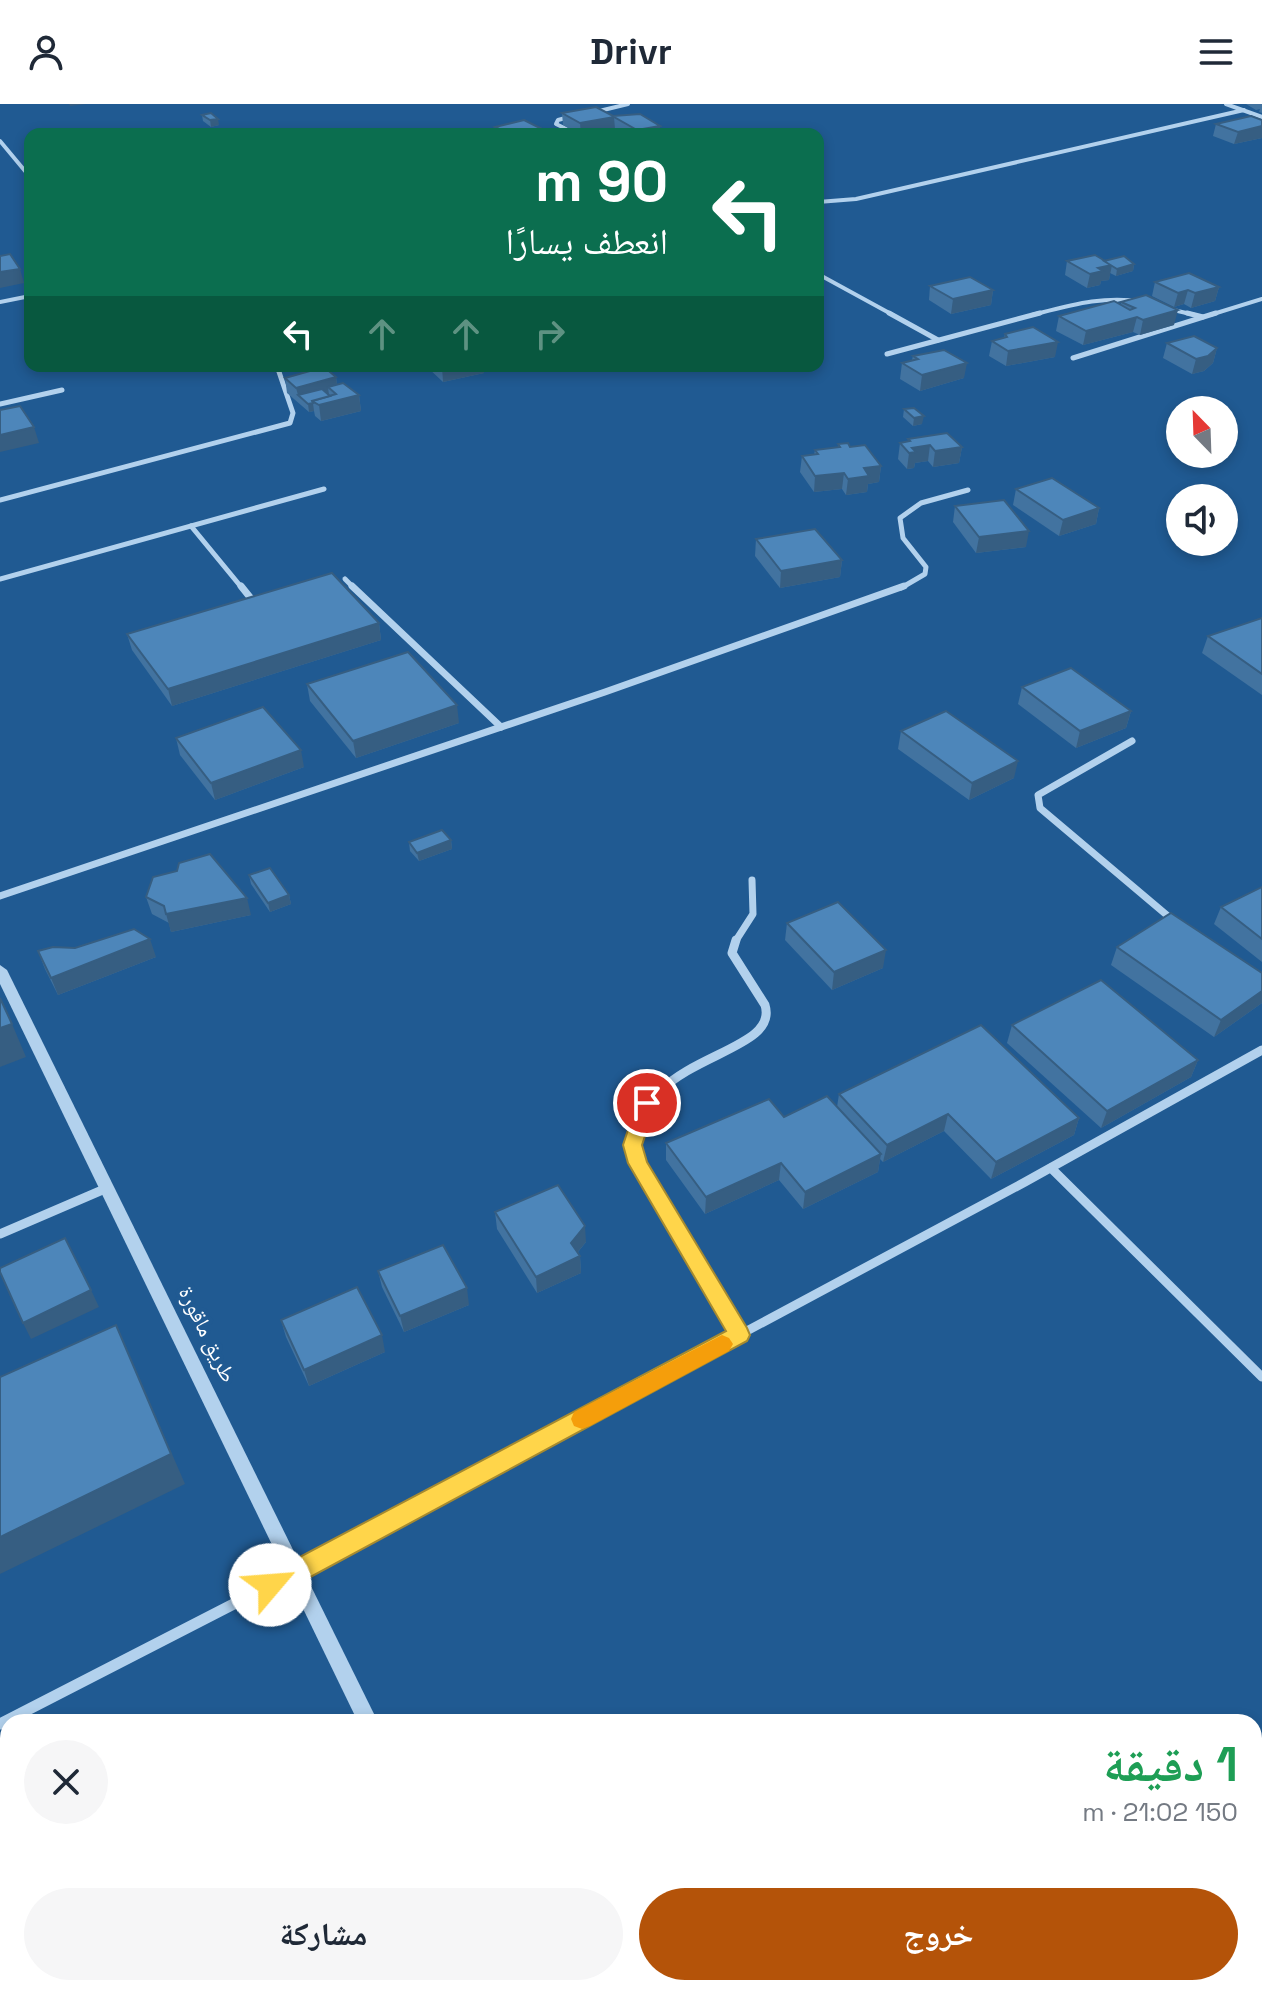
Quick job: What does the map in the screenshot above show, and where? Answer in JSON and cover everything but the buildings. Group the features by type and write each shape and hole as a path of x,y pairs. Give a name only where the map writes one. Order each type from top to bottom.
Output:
{"street":[{"path":"592,113 628,104"},
{"path":"1226,104 1262,117"},
{"path":"824,202 856,199 1244,110"},
{"path":"564,128 556,124 558,120 578,115"},
{"path":"0,141 24,170"},
{"path":"824,277 939,340"},
{"path":"0,302 24,297"},
{"path":"887,354 1089,300 1131,298 1155,305"},
{"path":"1073,358 1262,299"},
{"path":"1164,308 1203,317"},
{"path":"0,500 290,423 293,413 279,372"},
{"path":"0,404 62,390"},
{"path":"0,579 324,489"},
{"path":"0,896 501,727 915,581 925,574 926,567 903,538 899,529 900,518 921,503 968,490"},
{"path":"191,526 253,601"},
{"path":"345,579 501,727"},
{"path":"1132,741 1038,795 1038,801 1047,815 1178,925"},
{"path":"739,1335 638,1163 633,1145 647,1103 670,1079 707,1058 750,1040 762,1032 767,1023 767,1010 732,953 735,941 751,920 755,907 752,880"},
{"name":"طريق ماقورة","path":"0,970 364,1714"},
{"path":"19,1714 296,1572 1051,1168 1262,1050"},
{"path":"1051,1168 1262,1377"},
{"path":"0,1234 107,1188"}],"slow traffic":[{"path":"582,1419 722,1344"}],"route":[{"path":"270,1585 739,1335 638,1163 633,1145 640,1116 647,1103"}]}
